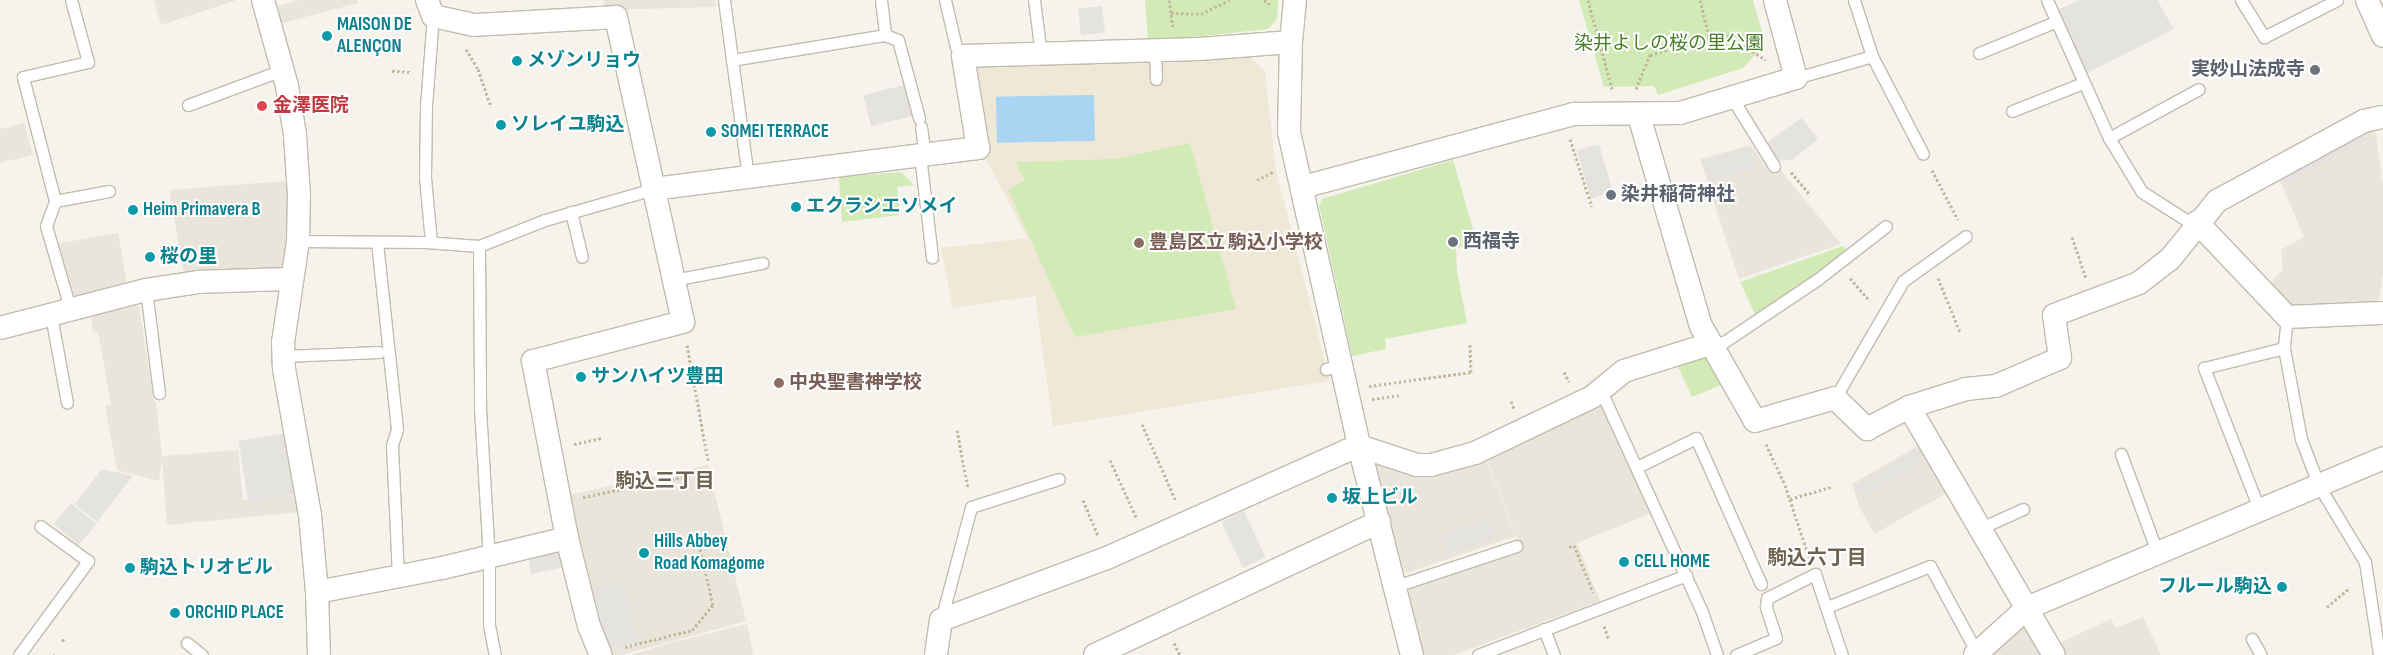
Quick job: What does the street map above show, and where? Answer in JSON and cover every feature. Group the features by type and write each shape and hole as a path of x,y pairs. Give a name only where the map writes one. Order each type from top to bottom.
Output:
{"street":[{"path":"263,0 282,70 295,135 299,196 298,240 290,279 284,356 310,515 317,592 318,655"},
{"path":"1295,0 1291,42 1289,132 1303,187 1333,367 1359,446 1379,522 1393,587 1412,655"},
{"path":"1303,187 1574,114 1613,115 1636,107 1680,113 1796,78 1775,0"},
{"path":"2367,0 2383,36"},
{"path":"437,12 474,25 616,17 682,322 533,361 567,538 600,654"},
{"path":"653,188 978,148 963,56 1155,51 1291,42"},
{"path":"1636,107 1701,326 1755,421 1834,398 1867,429 1909,408 1966,389 1996,386 2060,358 2054,315 2139,283 2170,258 2196,223 2217,201 2364,121 2383,116 2383,124"},
{"path":"2196,223 2287,317 2382,311"},
{"path":"0,328 146,290 199,282 290,279"},
{"path":"936,655 941,620 1107,558 1359,446 1417,465 1431,465 1475,453 1601,391 1624,372 1710,344"},
{"path":"1909,408 2054,655"},
{"path":"1976,654 2027,608 2383,458"},
{"path":"1095,655 1379,522"},
{"path":"317,592 490,558 567,538"}],"lane":[{"path":"67,403 60,312 46,226 55,201 23,77 88,62 71,0"},
{"path":"724,0 748,177"},
{"path":"881,0 885,35"},
{"path":"945,0 956,47 963,56"},
{"path":"1034,0 1041,54"},
{"path":"1854,0 1872,56 1923,154"},
{"path":"2047,0 2055,22 2109,138 2142,192 2196,223"},
{"path":"2241,0 2264,37 2337,0"},
{"path":"431,242 425,141 437,12"},
{"path":"1980,52 2055,22"},
{"path":"732,60 885,35 898,40 920,122 932,257"},
{"path":"1155,51 1156,79"},
{"path":"1796,78 1872,56"},
{"path":"188,105 282,70"},
{"path":"2012,111 2083,83"},
{"path":"2109,138 2199,89"},
{"path":"1732,98 1774,166"},
{"path":"298,240 431,242 479,246 571,212 653,188"},
{"path":"55,201 109,191"},
{"path":"571,212 582,257"},
{"path":"1710,344 1724,342 1838,264 1886,226"},
{"path":"1834,398 1903,281 1930,259 1966,236"},
{"path":"377,242 397,429 392,445 398,577"},
{"path":"479,246 480,408 490,558 488,625 495,655"},
{"path":"673,280 762,263"},
{"path":"146,290 160,393"},
{"path":"2287,317 2284,348 2302,439 2319,486 2365,562 2379,655"},
{"path":"2260,511 2204,368 2284,348"},
{"path":"284,356 379,352"},
{"path":"1601,391 1686,575 1717,655"},
{"path":"1637,467 1696,438 1764,591 1766,607 1776,638 1736,655"},
{"path":"2121,454 2157,552"},
{"path":"941,620 971,507 1059,479"},
{"path":"1981,528 2023,509"},
{"path":"19,655 88,561 40,526"},
{"path":"1393,587 1516,546"},
{"path":"1827,607 1930,566 1976,654"},
{"path":"1764,591 1815,574 1842,655"},
{"path":"1478,655 1686,575"},
{"path":"1544,630 1554,655"},
{"path":"2252,639 2261,655"},
{"path":"187,643 202,655"}],"path":[{"path":"1169,0 1175,36"},
{"path":"1171,13 1201,14 1230,0"},
{"path":"1588,0 1614,93 1613,115"},
{"path":"1700,0 1709,37"},
{"path":"437,12 478,70 491,107"},
{"path":"1636,107 1650,55 1723,32 1796,78"},
{"path":"1563,118 1592,207"},
{"path":"1923,154 1966,236"},
{"path":"1774,166 1785,165 1810,195"},
{"path":"1257,180 1276,170"},
{"path":"2072,237 2094,300"},
{"path":"1930,259 1960,332"},
{"path":"1838,264 1871,302"},
{"path":"682,322 708,460"},
{"path":"1387,382 1471,372 1470,342"},
{"path":"1755,421 1790,499 1815,574"},
{"path":"1142,424 1168,484"},
{"path":"957,430 967,484"},
{"path":"1110,460 1147,540"},
{"path":"560,502 682,477"},
{"path":"1790,499 1832,487"},
{"path":"1083,500 1107,558"},
{"path":"600,654 692,630 714,606 696,532"},
{"path":"1569,547 1574,545 1599,608"},
{"path":"2326,608 2366,575"}],"shaded area":[{"path":"154,0 237,0 161,25"},
{"path":"300,0 357,0 358,3 279,24 275,7"},
{"path":"604,0 715,0 716,7 605,10"},
{"path":"2080,0 2157,0 2174,29 2085,74 2055,11"},
{"path":"1102,6 1105,33 1081,35 1078,9"},
{"name":"豊島区立 駒込小学校","path":"1248,54 1265,72 1276,171 1330,381 1053,426 1035,296 953,308 941,248 1027,238 985,157 973,71 979,66"},
{"path":"908,84 916,115 871,126 863,95"},
{"path":"1802,118 1818,139 1792,160 1778,161 1767,142"},
{"path":"24,123 33,155 0,163 0,129"},
{"path":"2368,128 2376,133 2383,186 2383,275 2377,307 2291,310 2268,285 2283,269 2281,250 2304,237 2277,174"},
{"path":"2363,133 2371,138 2285,184 2281,175"},
{"path":"1599,144 1613,192 1591,198 1577,150"},
{"path":"1751,145 1769,172 1780,169 1841,244 1739,279 1700,159"},
{"path":"1750,147 1756,168 1709,182 1703,161"},
{"path":"287,181 287,236 282,275 185,280 169,190"},
{"path":"118,233 128,287 67,298 58,244"},
{"path":"132,303 139,307 154,402 156,402 162,456 238,450 243,500 298,495 299,512 167,525 162,460 159,481 117,470 105,406 111,404 98,332 93,332 90,312"},
{"path":"1599,399 1652,513 1577,543 1600,601 1454,655 1423,655 1405,596 1410,589 1522,550 1485,455"},
{"path":"288,433 298,494 248,502 239,441"},
{"path":"1921,444 1949,492 1874,534 1859,506 1852,484"},
{"path":"1919,447 1927,460 1863,499 1855,487"},
{"path":"1484,455 1516,536 1407,573 1396,566 1370,457"},
{"path":"708,465 746,621 622,655 609,655 585,582 564,496"},
{"path":"102,469 133,476 97,522 75,504"},
{"path":"71,503 96,524 79,545 54,524"},
{"path":"1244,511 1266,557 1243,568 1221,522"},
{"path":"1488,518 1495,539 1446,555 1439,534"},
{"path":"560,546 565,567 531,574 528,555"},
{"path":"624,581 638,641 606,649 592,588"},
{"path":"2143,617 2161,655 2063,655 2057,644 2111,619 2116,628"},
{"path":"747,624 753,655 631,655 670,643"},
{"path":"2018,626 2027,627 2043,655 1985,655"}],"green space":[{"path":"1145,0 1278,0 1277,19 1268,29 1148,42"},
{"name":"染井よしの桜の里公園","path":"1579,0 1753,0 1763,35 1756,54 1743,68 1658,95 1654,86 1604,87"},
{"path":"1190,143 1236,309 1075,337 1008,190 1025,180 1015,162 1115,159"},
{"path":"1453,160 1477,243 1456,248 1457,272 1467,323 1385,339 1386,349 1352,356 1319,205 1322,199"},
{"path":"901,172 914,185 897,187 900,215 842,222 839,177"},
{"path":"1843,246 1847,250 1804,284 1755,314 1740,282"},
{"path":"1703,353 1726,383 1692,397 1676,362"}],"water":[{"path":"1094,95 1095,141 997,143 996,97"}],"place":[{"name":"MAISON DE ALENÇON","path":"327,36"},
{"name":"メゾンリョウ","path":"517,61"},
{"name":"実妙山法成寺","path":"2315,70"},
{"name":"金澤医院","path":"262,106"},
{"name":"ソレイユ駒込","path":"501,125"},
{"name":"SOMEI TERRACE","path":"711,132"},
{"name":"染井稲荷神社","path":"1611,195"},
{"name":"エクラシエソメイ","path":"796,207"},
{"name":"Heim Primavera B","path":"133,210"},
{"name":"西福寺","path":"1453,242"},
{"name":"豊島区立 駒込小学校","path":"1139,243"},
{"name":"桜の里","path":"150,257"},
{"name":"サンハイツ豊田","path":"581,377"},
{"name":"中央聖書神学校","path":"779,383"},
{"name":"坂上ビル","path":"1332,498"},
{"name":"Hills Abbey Road Komagome","path":"644,553"},
{"name":"CELL HOME","path":"1624,562"},
{"name":"駒込トリオビル","path":"130,568"},
{"name":"フルール駒込","path":"2282,587"},
{"name":"ORCHID PLACE","path":"175,613"}],"district":[{"name":"駒込三丁目","path":"665,481"},
{"name":"駒込六丁目","path":"1817,558"}]}
